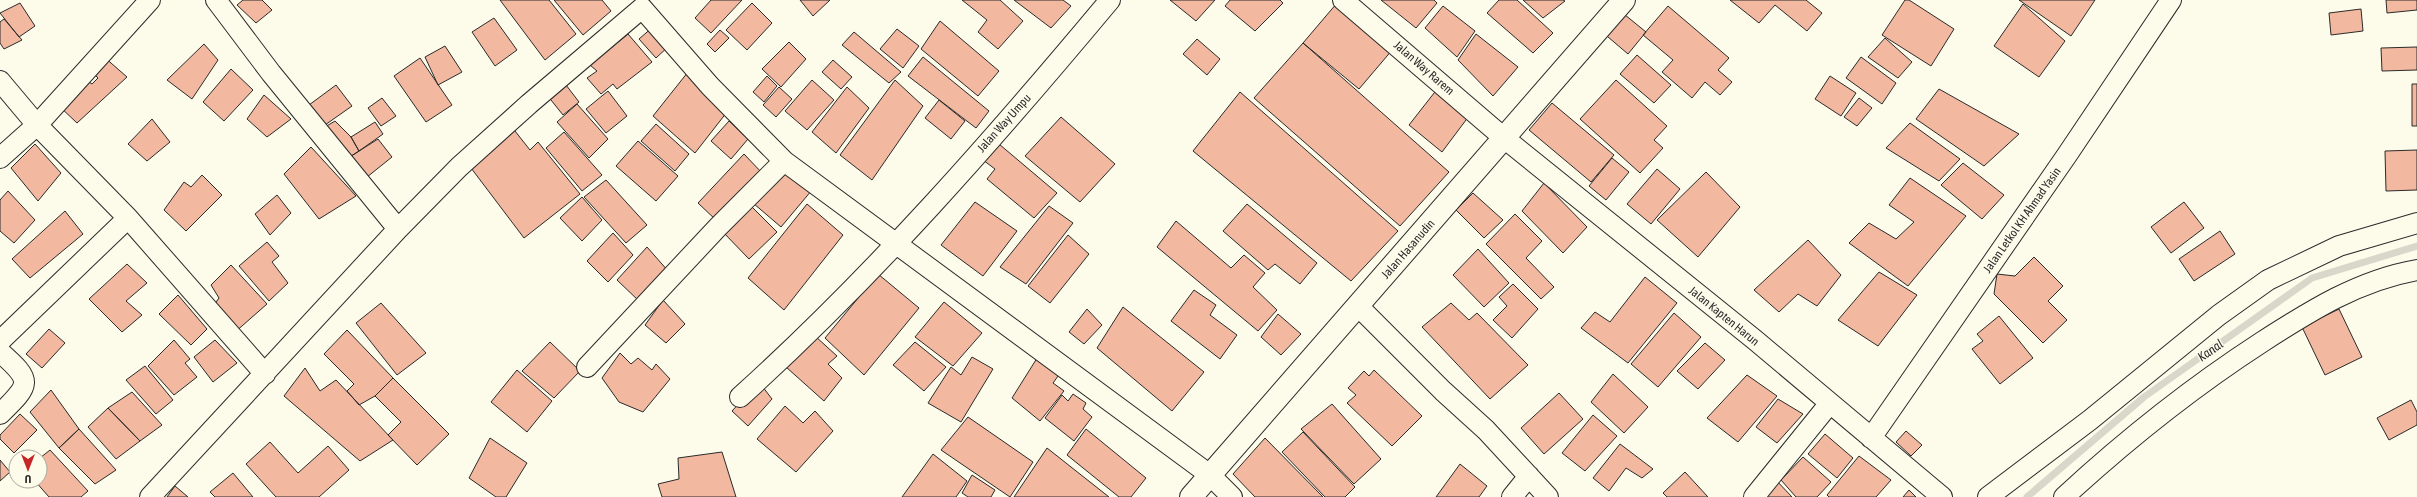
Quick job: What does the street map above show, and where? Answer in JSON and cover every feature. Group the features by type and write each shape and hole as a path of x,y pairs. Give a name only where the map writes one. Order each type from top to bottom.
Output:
{"main road":[{"name":"Jalan Hasanudin","path":"1191,497 1624,0"}],"street":[{"path":"0,158 37,124 150,0"},
{"path":"216,0 281,86 398,229"},
{"name":"Jalan Way Umpu","path":"740,397 804,339 896,245 1110,0"},
{"name":"Jalan Way Rarem","path":"1343,0 1504,138"},
{"name":"Jalan Letkol KH Ahmad Yasin","path":"1871,438 2067,156 2171,0"},
{"path":"150,497 398,229 459,167 643,3 710,86 784,161 1210,475 1232,497"},
{"path":"0,81 37,124 128,218 265,374"},
{"name":"Jalan Kapten Harun","path":"1504,138 1830,403 1942,497"},
{"path":"587,367 718,227 784,161"},
{"path":"0,341 128,218"},
{"path":"1988,497 2090,420 2219,315 2268,280 2339,246 2417,223"},
{"path":"2064,497 2107,458 2214,373 2288,325 2354,288 2417,270"},
{"path":"1358,306 1443,391 1486,430 1548,497"},
{"path":"0,352 25,377 25,381 17,398 0,414"},
{"path":"1754,497 1830,403"},
{"path":"1512,497 1529,476"}],"building":[{"path":"243,0 262,0 272,10 256,23 237,5"},
{"path":"500,0 549,0 576,34 545,60"},
{"path":"554,0 602,0 611,11 583,35"},
{"path":"711,0 742,0 711,33 695,18"},
{"path":"800,0 830,0 813,16"},
{"path":"962,0 1000,0 1023,21 998,49 978,32 987,20"},
{"path":"1014,0 1063,0 1071,6 1051,28"},
{"path":"1170,0 1215,0 1196,21"},
{"path":"1230,0 1280,0 1283,3 1255,31 1225,6"},
{"path":"1381,0 1434,0 1437,3 1416,28"},
{"path":"1499,0 1517,0 1553,33 1533,53 1487,13"},
{"path":"1523,0 1563,0 1565,1 1543,18"},
{"path":"1730,0 1806,0 1822,13 1807,31 1775,5 1759,23"},
{"path":"1905,0 1909,0 1954,29 1931,66 1882,35"},
{"path":"2019,0 2095,0 2071,36"},
{"path":"2386,0 2417,0 2417,10 2387,13"},
{"path":"20,3 35,26 19,37 0,13"},
{"path":"752,3 772,23 747,50 726,30"},
{"path":"1337,3 1393,49 1359,89 1303,43"},
{"path":"2023,4 2065,41 2039,77 1994,46"},
{"path":"1443,6 1475,31 1457,57 1425,28"},
{"path":"1668,6 1729,58 1718,70 1732,82 1720,95 1705,82 1692,98 1662,72 1673,60 1643,35"},
{"path":"2361,9 2363,31 2331,35 2329,13"},
{"path":"1619,10 1646,32 1628,54 1601,31"},
{"path":"494,18 517,50 495,66 472,32"},
{"path":"4,19 22,40 4,49 0,43 0,22"},
{"path":"940,21 999,71 978,96 921,49"},
{"path":"654,26 671,44 656,58 639,39"},
{"path":"897,29 919,46 903,68 880,49"},
{"path":"720,30 729,38 715,52 707,44"},
{"path":"854,32 901,72 889,83 842,45"},
{"path":"628,34 652,62 617,89 613,84 601,94 587,78 597,71 590,65"},
{"path":"1476,34 1518,67 1493,96 1458,60"},
{"path":"1885,38 1912,62 1898,78 1868,57"},
{"path":"1197,39 1220,59 1207,75 1183,54"},
{"path":"789,42 806,59 781,87 762,69"},
{"path":"1303,43 1449,172 1400,226 1254,98"},
{"path":"204,44 218,60 192,99 167,80"},
{"path":"445,46 462,72 438,85 425,57"},
{"path":"2417,47 2417,70 2382,71 2381,48"},
{"path":"1637,55 1671,85 1654,103 1620,74"},
{"path":"103,56 127,77 77,123 59,106 85,79 92,84 98,78 91,71"},
{"path":"923,57 989,111 976,128 908,76"},
{"path":"1861,57 1896,83 1882,104 1846,78"},
{"path":"420,58 452,105 426,122 394,76"},
{"path":"833,60 852,77 841,89 822,72"},
{"path":"231,69 253,90 224,121 203,102"},
{"path":"688,72 727,112 695,153 653,116"},
{"path":"767,76 777,86 764,102 753,92"},
{"path":"1830,76 1856,93 1841,116 1815,99"},
{"path":"812,80 834,100 807,130 785,111"},
{"path":"895,80 923,106 872,180 840,155"},
{"path":"1616,80 1667,126 1654,140 1663,148 1640,173 1580,119"},
{"path":"563,81 579,102 563,115 547,95"},
{"path":"2412,84 2417,84 2417,126 2412,126"},
{"path":"336,85 352,106 325,125 309,105"},
{"path":"779,87 792,99 776,117 763,105"},
{"path":"847,87 869,108 836,153 812,132"},
{"path":"1438,88 1469,116 1442,152 1409,125"},
{"path":"1939,89 2019,134 1984,166 1916,119"},
{"path":"608,91 627,116 606,133 586,109"},
{"path":"1240,92 1398,231 1351,281 1193,151"},
{"path":"264,95 291,119 267,137 247,119"},
{"path":"382,98 396,116 381,126 368,108"},
{"path":"1859,98 1872,108 1857,126 1844,117"},
{"path":"939,100 965,121 951,139 925,118"},
{"path":"1552,103 1614,155 1591,182 1529,130"},
{"path":"577,104 608,139 589,158 557,122"},
{"path":"1061,117 1115,164 1080,202 1025,156"},
{"path":"152,119 170,142 147,161 128,144"},
{"path":"335,121 351,137 359,151 345,160 320,130"},
{"path":"729,121 748,139 731,159 711,141"},
{"path":"375,122 383,134 359,151 351,137"},
{"path":"1910,123 1960,159 1939,181 1886,148"},
{"path":"656,124 689,154 675,171 641,141"},
{"path":"511,126 530,150 538,142 580,194 524,238 468,164"},
{"path":"564,132 602,175 582,191 546,148"},
{"path":"378,139 392,157 362,181 345,160"},
{"path":"638,141 678,176 656,201 616,166"},
{"path":"35,144 61,173 38,201 11,168"},
{"path":"999,144 1057,193 1034,218 987,179 995,169 983,160"},
{"path":"311,147 356,196 319,219 284,174"},
{"path":"2417,150 2417,190 2386,191 2385,151"},
{"path":"744,154 763,174 717,221 698,203"},
{"path":"1612,158 1629,172 1606,200 1589,186"},
{"path":"1963,163 2004,195 1982,219 1941,185"},
{"path":"784,168 812,190 781,227 753,203"},
{"path":"1657,169 1680,189 1651,224 1627,204"},
{"path":"1706,172 1740,207 1698,257 1657,220"},
{"path":"202,175 222,195 186,231 164,210 184,182 191,187"},
{"path":"1910,178 1966,216 1908,286 1849,243 1869,223 1896,239 1914,222 1889,205"},
{"path":"606,180 647,225 626,243 584,197"},
{"path":"1544,183 1587,227 1563,253 1522,211"},
{"path":"8,191 35,220 14,243 0,231 0,200"},
{"path":"1473,193 1503,220 1484,238 1456,210"},
{"path":"277,195 291,213 270,235 255,214"},
{"path":"582,197 602,220 582,241 560,218"},
{"path":"975,202 1017,231 983,276 941,245"},
{"path":"2184,202 2204,228 2171,253 2151,227"},
{"path":"749,204 777,232 749,259 722,231"},
{"path":"807,204 843,235 784,310 748,278"},
{"path":"1247,204 1317,263 1300,284 1275,264 1268,270 1223,231"},
{"path":"1049,206 1073,223 1026,284 1000,267"},
{"path":"65,211 83,234 30,278 12,259"},
{"path":"1515,214 1542,241 1526,258 1554,287 1541,299 1486,244"},
{"path":"1176,221 1231,268 1244,255 1265,273 1253,287 1277,310 1258,331 1157,247"},
{"path":"2220,231 2235,254 2194,281 2179,259"},
{"path":"613,233 633,255 608,282 587,261"},
{"path":"1068,235 1089,254 1050,303 1028,286"},
{"path":"1808,240 1841,275 1817,306 1798,294 1779,312 1754,290"},
{"path":"267,242 279,256 272,262 288,283 269,301 239,266"},
{"path":"647,247 669,272 640,302 617,280"},
{"path":"1478,249 1509,283 1484,307 1453,275"},
{"path":"2034,257 2063,286 2048,301 2067,320 2043,343 1994,294 1997,274 2015,276"},
{"path":"127,264 147,283 126,301 142,315 122,332 89,299"},
{"path":"231,265 267,304 234,333 212,308 219,298 211,285"},
{"path":"1879,272 1917,295 1878,346 1838,320"},
{"path":"878,274 919,308 864,375 825,338"},
{"path":"1645,277 1677,303 1628,363 1581,328 1595,312 1610,322"},
{"path":"1513,284 1538,309 1512,338 1493,320 1507,306 1499,297"},
{"path":"1194,290 1216,305 1210,315 1237,335 1220,359 1171,321"},
{"path":"178,295 207,329 191,345 159,314"},
{"path":"663,300 685,324 666,343 645,325"},
{"path":"944,302 982,333 953,366 915,337"},
{"path":"381,303 426,353 397,375 356,323"},
{"path":"1451,303 1469,320 1477,313 1528,365 1490,399 1422,327"},
{"path":"1123,307 1204,372 1172,411 1097,348"},
{"path":"1087,309 1102,325 1084,344 1069,332"},
{"path":"2339,309 2362,357 2325,375 2302,327"},
{"path":"1674,313 1701,337 1658,387 1631,364"},
{"path":"1278,314 1301,334 1281,355 1261,337"},
{"path":"1999,316 2033,358 2000,384 1972,349 1983,341 1977,334"},
{"path":"49,329 65,343 42,368 26,354"},
{"path":"347,330 393,378 375,396 359,405 347,391 354,384 324,354"},
{"path":"815,336 837,356 828,364 842,378 824,401 786,367"},
{"path":"174,340 190,359 185,363 197,377 174,395 148,366"},
{"path":"215,340 237,363 213,382 194,357"},
{"path":"550,342 580,371 554,398 522,371"},
{"path":"915,342 946,367 924,391 893,365"},
{"path":"1705,343 1725,360 1698,389 1677,371"},
{"path":"620,353 631,364 638,358 652,370 656,364 670,379 643,412 619,402 602,378"},
{"path":"1039,355 1061,372 1053,383 1064,391 1040,421 1012,398"},
{"path":"972,357 993,369 961,422 928,403 951,367 961,375"},
{"path":"145,366 173,400 156,414 126,380"},
{"path":"305,368 320,391 336,380 393,440 360,461 284,396"},
{"path":"517,370 552,401 527,432 491,402"},
{"path":"1374,370 1422,416 1392,446 1347,403 1356,395 1348,388 1364,371 1369,376"},
{"path":"1613,374 1648,407 1624,433 1591,402"},
{"path":"1747,375 1777,396 1738,442 1707,418"},
{"path":"393,378 449,434 417,465 388,435 401,422 375,396"},
{"path":"759,382 772,399 748,426 732,411"},
{"path":"51,390 79,429 59,448 30,412"},
{"path":"132,392 162,425 140,441 108,408"},
{"path":"1559,393 1583,419 1544,454 1521,428"},
{"path":"1073,394 1086,403 1083,409 1092,417 1074,441 1045,418 1062,395 1068,401"},
{"path":"1778,399 1803,414 1777,443 1756,427"},
{"path":"2411,400 2417,412 2417,425 2389,440 2377,418"},
{"path":"1332,404 1381,459 1354,484 1301,429"},
{"path":"785,406 803,423 815,411 833,431 796,472 757,439"},
{"path":"108,408 140,441 116,459 88,427"},
{"path":"20,414 37,430 18,449 10,449 0,439 0,435"},
{"path":"1593,415 1617,436 1585,471 1562,453"},
{"path":"968,417 1033,462 1010,497 941,450"},
{"path":"79,429 116,470 95,484 59,448"},
{"path":"1086,429 1146,478 1131,497 1119,497 1067,455"},
{"path":"1906,431 1922,445 1911,456 1896,442"},
{"path":"1303,432 1355,487 1345,497 1325,497 1282,452"},
{"path":"1825,434 1853,458 1837,478 1808,454"},
{"path":"490,438 527,463 506,497 496,497 469,478"},
{"path":"1265,438 1323,497 1255,497 1233,474"},
{"path":"270,442 298,473 328,446 349,470 319,497 276,497 246,464"},
{"path":"1620,444 1653,469 1642,478 1626,468 1609,491 1593,478"},
{"path":"1047,448 1109,497 1014,497"},
{"path":"50,450 88,491 81,497 49,497 42,489 48,489 48,452"},
{"path":"722,452 736,497 662,497 658,484 679,479 678,458"},
{"path":"933,454 967,481 956,497 902,497"},
{"path":"1859,456 1891,480 1876,497 1829,497 1827,495"},
{"path":"1803,457 1831,482 1817,497 1796,497 1781,480"},
{"path":"0,460 8,470 8,474 0,481"},
{"path":"1460,464 1487,486 1479,497 1436,497"},
{"path":"1685,472 1708,497 1667,497 1663,493"},
{"path":"233,473 253,497 215,497 210,492"},
{"path":"972,475 995,490 991,497 968,497 962,493"},
{"path":"1775,479 1792,497 1760,497"},
{"path":"175,486 188,497 167,497"},
{"path":"1909,490 1916,497 1903,497"}],"waterway":[{"name":"Kanal","path":"2027,497 2144,397 2312,278 2417,246"}]}
